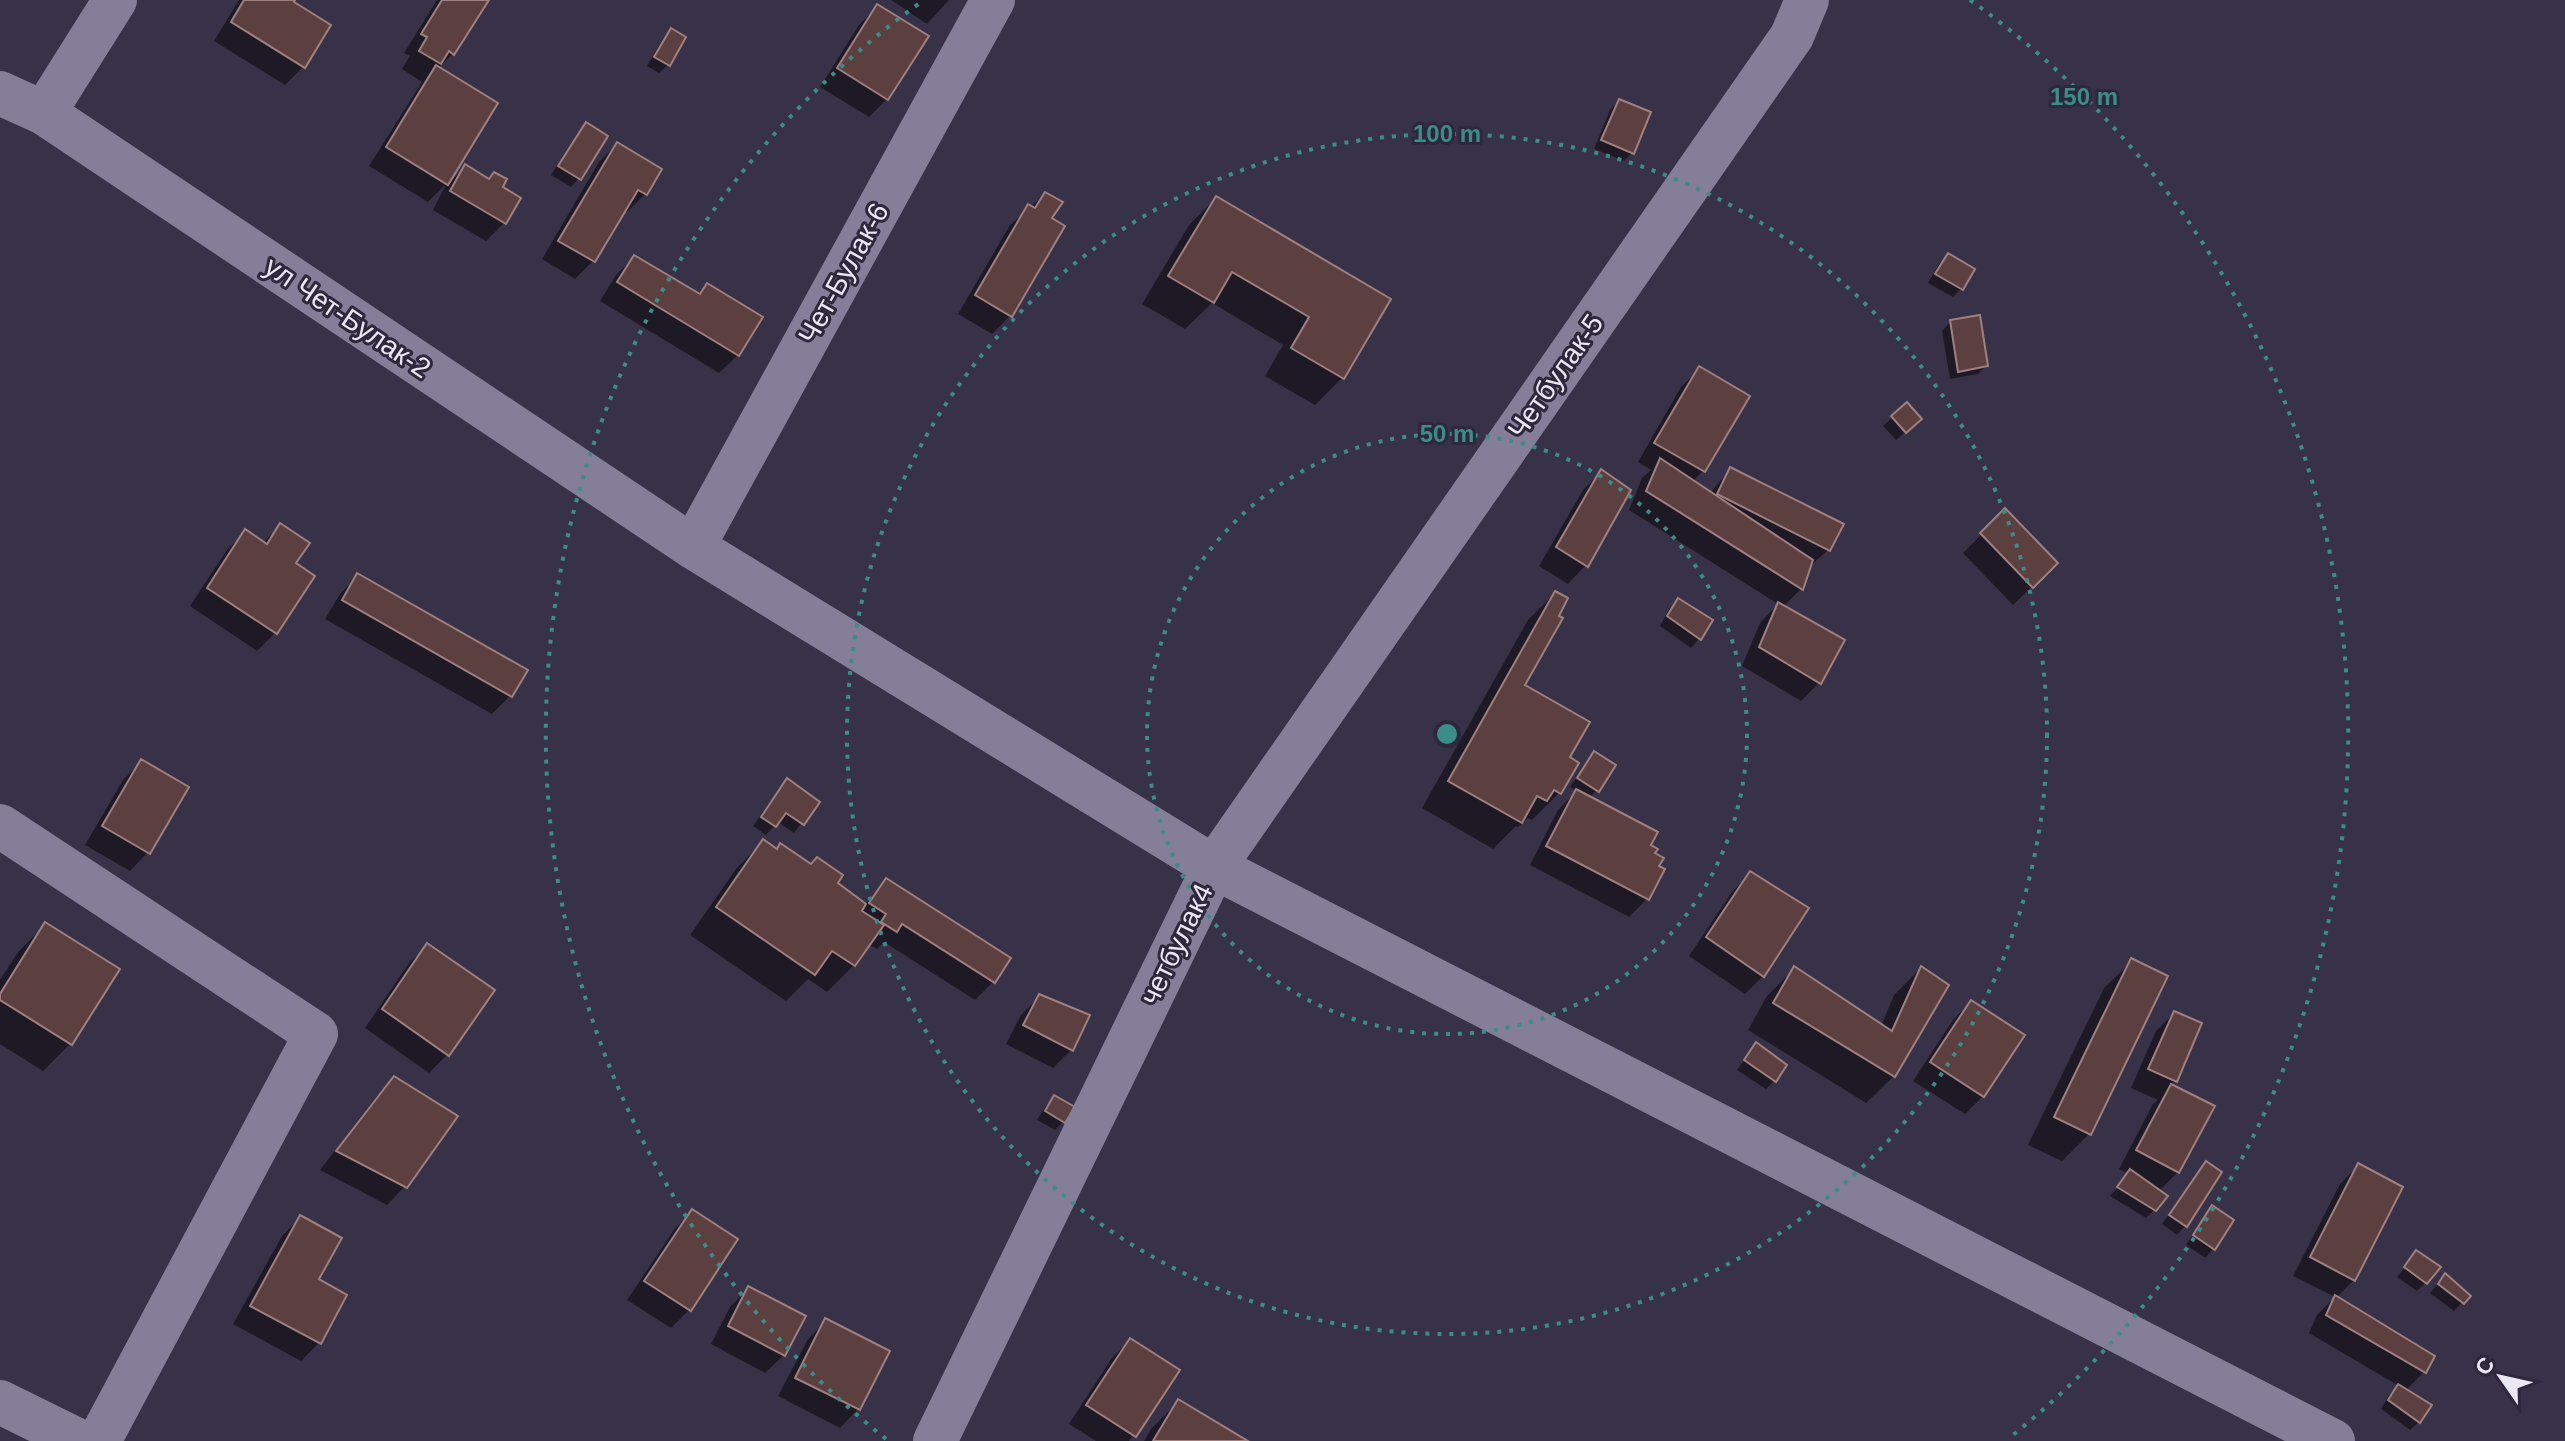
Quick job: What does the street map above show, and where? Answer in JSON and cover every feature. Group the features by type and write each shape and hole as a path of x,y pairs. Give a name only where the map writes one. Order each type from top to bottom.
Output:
{"street":[{"path":"44,113 115,0"},
{"name":"Чет-Булак-6","path":"693,547 993,0"},
{"name":"Четбулак-5","path":"1214,867 1792,36 1807,0"},
{"name":"ул Чет-Булак-2","path":"0,93 44,113 693,547"},
{"name":"четбулак4","path":"693,547 1214,867 935,1441"},
{"path":"0,826 316,1034 99,1441"},
{"path":"1214,867 2333,1441"},
{"path":"0,1402 79,1441"}],"building":[{"path":"244,0 295,0 331,25 305,68 231,22"},
{"path":"442,0 489,0 454,55 449,51 441,64 419,51 427,37 421,34"},
{"path":"877,4 929,36 888,100 837,68"},
{"path":"671,28 686,37 670,66 654,57"},
{"path":"436,65 498,103 448,185 386,147"},
{"path":"1619,99 1651,112 1634,154 1601,140"},
{"path":"586,122 608,136 581,180 558,166"},
{"path":"617,142 662,169 647,195 638,190 595,262 558,241"},
{"path":"465,164 489,179 494,172 507,179 503,187 521,198 506,224 450,191"},
{"path":"1045,192 1063,202 1052,218 1065,226 1012,317 975,295 1028,204 1035,208"},
{"path":"1216,196 1391,299 1344,379 1291,348 1309,317 1232,272 1214,303 1168,276"},
{"path":"1948,253 1975,269 1963,290 1935,274"},
{"path":"634,255 700,294 707,283 763,317 739,356 617,282"},
{"path":"1980,315 1988,366 1958,372 1950,320"},
{"path":"1699,366 1750,396 1705,472 1654,443"},
{"path":"1907,402 1922,419 1906,433 1891,416"},
{"path":"1660,458 1813,560 1803,590 1646,491"},
{"path":"1730,467 1844,524 1830,551 1717,494"},
{"path":"1601,469 1631,490 1588,567 1556,547"},
{"path":"2005,508 2058,563 2033,588 1980,533"},
{"path":"280,523 310,543 296,563 315,576 277,634 207,588 245,529 267,544"},
{"path":"357,573 528,670 512,697 342,600"},
{"path":"1555,591 1568,598 1559,616 1563,618 1525,685 1590,722 1570,757 1579,763 1561,794 1554,790 1547,801 1537,796 1522,823 1448,781"},
{"path":"1678,598 1713,620 1701,640 1667,616"},
{"path":"1778,602 1845,640 1821,684 1759,647"},
{"path":"1594,751 1616,765 1599,792 1577,778"},
{"path":"141,759 189,787 150,854 102,826"},
{"path":"787,778 820,802 804,825 786,813 776,827 761,817"},
{"path":"1576,789 1658,832 1651,845 1658,849 1655,853 1664,858 1659,866 1665,869 1649,900 1546,846"},
{"path":"763,839 777,849 780,843 811,864 817,857 843,875 838,883 866,904 862,911 884,925 855,966 832,951 815,975 716,907"},
{"path":"1750,871 1809,908 1764,977 1706,937"},
{"path":"886,878 1011,958 995,983 902,924 897,932 881,922 886,914 869,903"},
{"path":"45,922 120,969 72,1045 0,1000 0,994"},
{"path":"427,943 495,990 449,1056 382,1009"},
{"path":"2131,958 2168,976 2091,1135 2054,1117"},
{"path":"1794,966 1892,1031 1921,966 1949,985 1895,1077 1773,1003"},
{"path":"1039,994 1090,1015 1073,1051 1023,1025"},
{"path":"1971,1000 2025,1035 1984,1097 1930,1062"},
{"path":"2174,1011 2202,1023 2177,1082 2148,1069"},
{"path":"1756,1042 1787,1065 1776,1082 1744,1060"},
{"path":"394,1076 458,1116 407,1188 336,1151"},
{"path":"2171,1084 2215,1106 2179,1173 2136,1150"},
{"path":"1054,1095 1075,1107 1065,1123 1045,1111"},
{"path":"2206,1161 2222,1172 2187,1227 2169,1215"},
{"path":"2358,1163 2403,1187 2355,1281 2310,1257"},
{"path":"2130,1169 2168,1196 2156,1211 2117,1187"},
{"path":"2212,1205 2234,1220 2215,1250 2193,1235"},
{"path":"692,1209 738,1239 691,1311 644,1281"},
{"path":"300,1215 342,1238 319,1279 347,1295 321,1344 250,1306"},
{"path":"2416,1250 2441,1267 2427,1284 2404,1267"},
{"path":"2445,1273 2471,1296 2464,1304 2438,1284"},
{"path":"748,1286 806,1316 785,1356 728,1326"},
{"path":"2335,1295 2435,1356 2426,1373 2326,1315"},
{"path":"825,1318 890,1351 860,1410 795,1378"},
{"path":"1130,1338 1180,1370 1136,1437 1086,1405"},
{"path":"2398,1384 2432,1405 2420,1423 2388,1400"},
{"path":"1178,1399 1248,1441 1153,1441"}]}
